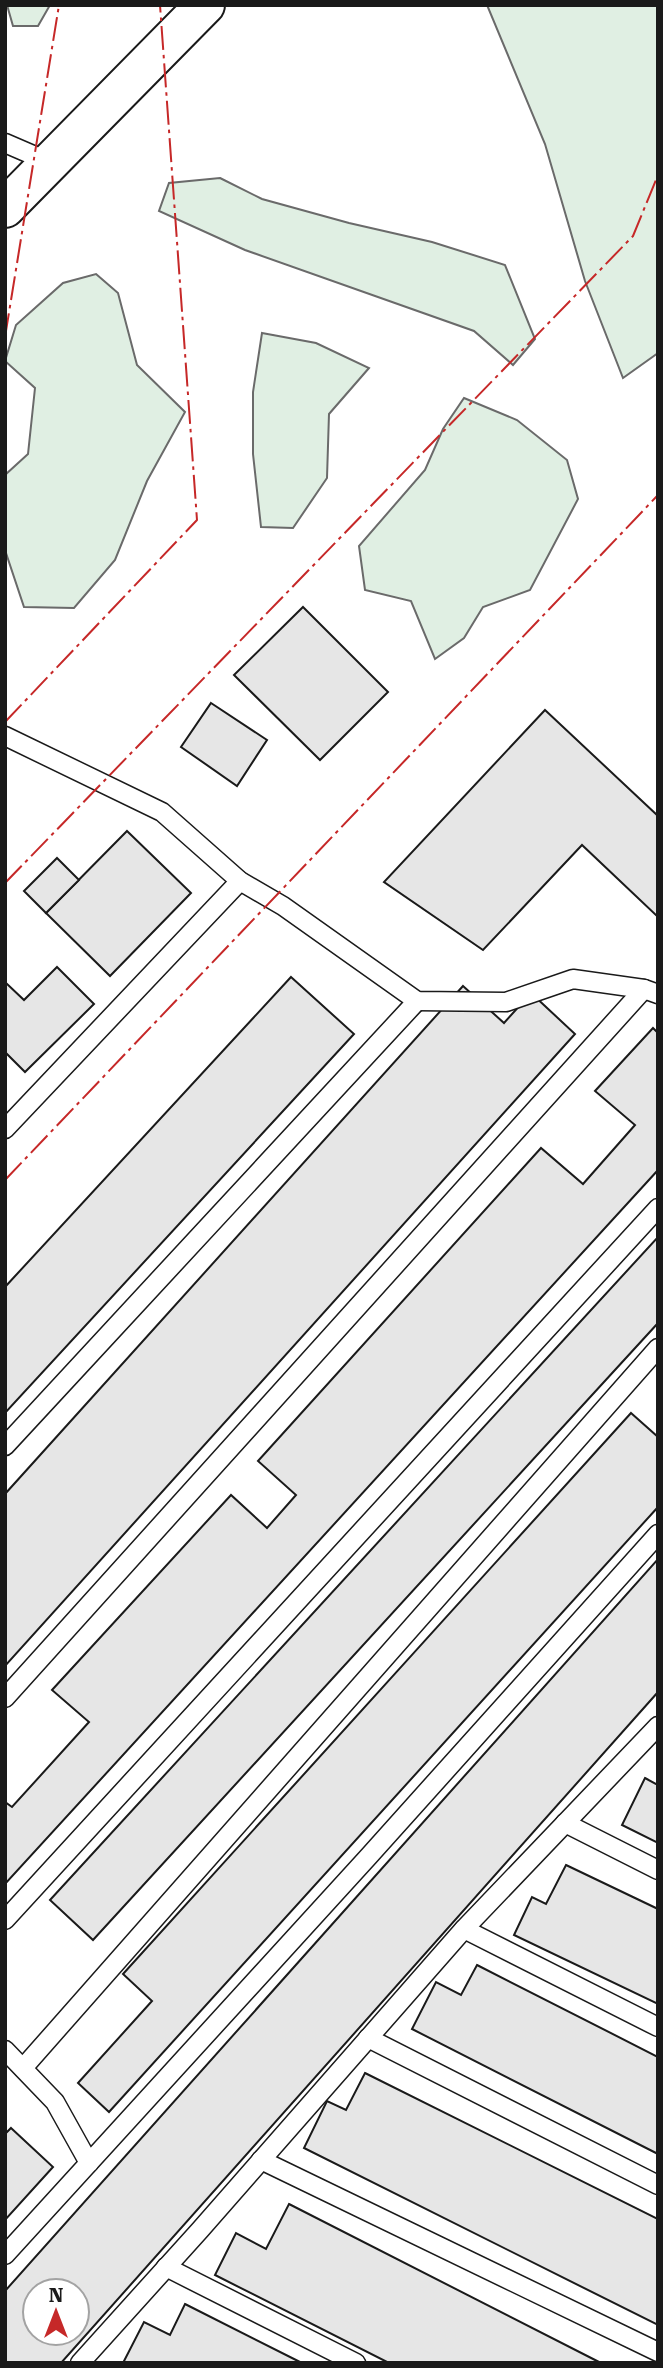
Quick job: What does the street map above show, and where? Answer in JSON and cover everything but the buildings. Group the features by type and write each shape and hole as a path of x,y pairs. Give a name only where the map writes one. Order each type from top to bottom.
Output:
{"highway":[{"path":"5,208 205,5"}],"lane":[{"path":"5,143 49,162"},
{"path":"5,736 162,812 240,881 283,906 417,1001 506,1002 573,979 651,991"},
{"path":"5,1129 240,881"},
{"path":"5,1698 651,991"},
{"path":"5,1446 417,1001"},
{"path":"5,1920 658,1208"},
{"path":"23,2068 658,1348"},
{"path":"5,2255 658,1535"},
{"path":"80,2363 464,1929 658,1726"},
{"path":"565,1823 658,1870"},
{"path":"464,1929 658,2027"},
{"path":"368,2038 658,2185"},
{"path":"5,2050 55,2102 89,2163"},
{"path":"261,2160 658,2353"},
{"path":"166,2267 356,2363"}],"green space":[{"path":"7,5 50,5 38,26 13,26"},
{"path":"487,5 658,5 658,353 623,378 585,281 545,144"},
{"path":"220,178 262,199 432,242 505,265 535,339 513,365 474,331 245,250 159,211 169,183"},
{"path":"96,274 118,293 137,365 185,412 147,481 115,560 74,608 24,607 5,550 5,475 28,454 35,388 5,361 16,325 63,283"},
{"path":"262,333 316,343 369,368 329,414 327,478 293,528 261,527 253,454 253,392"},
{"path":"464,398 517,420 567,460 578,499 530,590 483,607 464,638 435,659 411,601 365,590 359,546 425,470 443,429"}],"power":[{"path":"5,337 59,5"},
{"path":"5,722 197,520 160,5"},
{"path":"5,883 633,236 658,175"},
{"path":"5,1180 658,495"}]}
